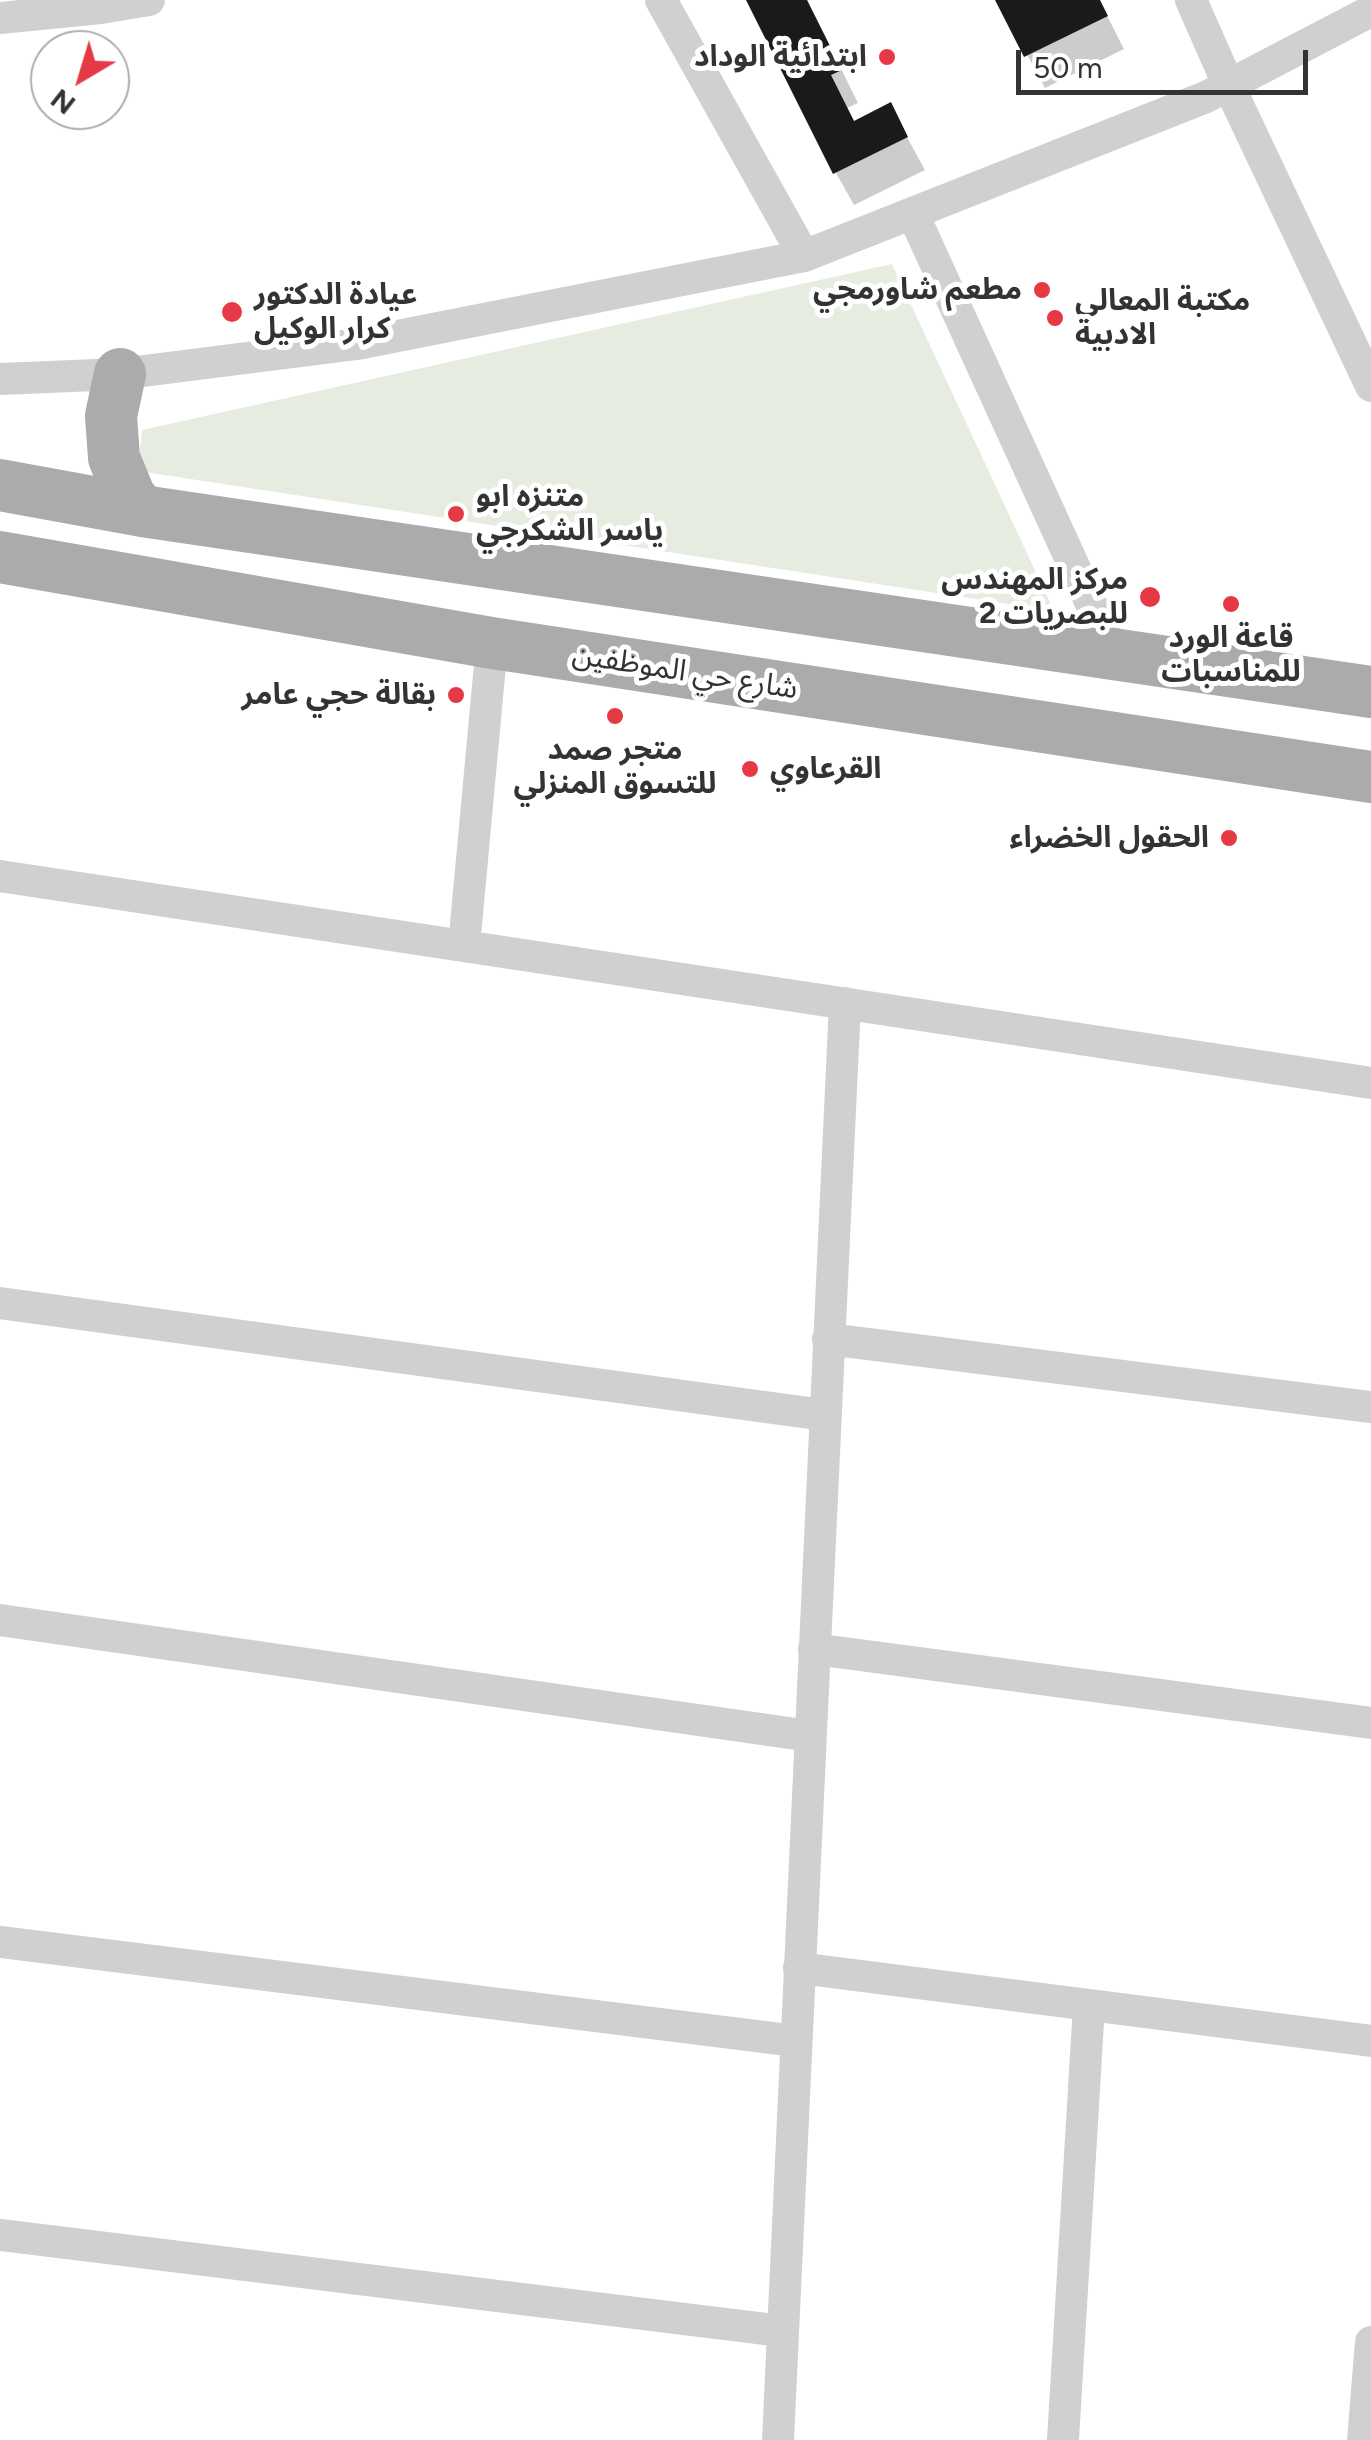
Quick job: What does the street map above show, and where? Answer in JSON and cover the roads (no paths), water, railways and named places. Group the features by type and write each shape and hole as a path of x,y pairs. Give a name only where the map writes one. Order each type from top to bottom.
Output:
{"main road":[{"path":"120,374 111,416 114,458 130,497 142,511"},
{"path":"0,485 142,511 1371,692"},
{"name":"شارع حي الموظفين","path":"0,557 492,643 1371,777"}],"street":[{"path":"0,18 149,0"},
{"path":"660,0 804,256"},
{"path":"1191,0 1228,84 1361,342 1371,386"},
{"path":"0,379 120,374 357,344 804,256 1206,97 1371,10"},
{"path":"913,214 1114,654"},
{"path":"464,946 492,643"},
{"path":"0,876 1371,1083"},
{"path":"778,2440 845,1004"},
{"path":"0,1303 824,1415"},
{"path":"828,1339 1371,1407"},
{"path":"0,1620 810,1736"},
{"path":"814,1650 1371,1723"},
{"path":"0,1942 796,2042"},
{"path":"799,1968 1371,2040"},
{"path":"1063,2440 1089,2005"},
{"path":"0,2235 782,2331"},
{"path":"1362,2440 1371,2342"}],"place":[{"name":"ابتدائية الوداد","path":"887,57"},
{"name":"مطعم شاورمجي","path":"1042,290"},
{"name":"عيادة الدكتور كرار الوكيل","path":"232,312"},
{"name":"مكتبة المعالي الادبية","path":"1055,318"},
{"name":"متنزه ابو ياسر الشكرجي","path":"456,514"},
{"name":"مركز المهندس للبصريات 2","path":"1150,597"},
{"name":"قاعة الورد للمناسبات","path":"1231,604"},
{"name":"بقالة حجي عامر","path":"456,695"},
{"name":"متجر صمد للتسوق المنزلي","path":"615,716"},
{"name":"القرعاوي","path":"750,769"},
{"name":"الحقول الخضراء","path":"1229,838"}]}
